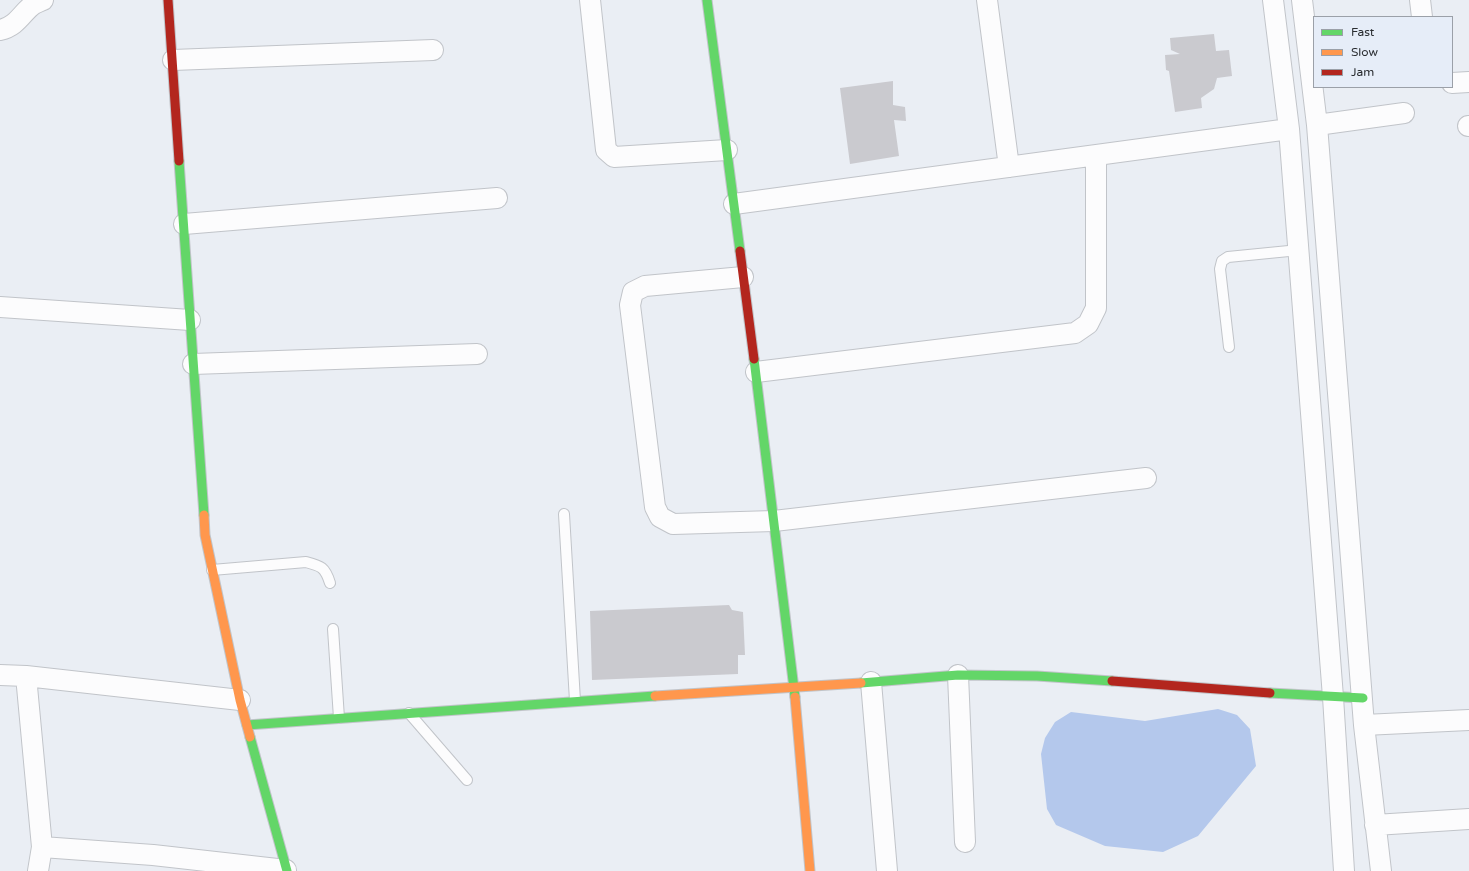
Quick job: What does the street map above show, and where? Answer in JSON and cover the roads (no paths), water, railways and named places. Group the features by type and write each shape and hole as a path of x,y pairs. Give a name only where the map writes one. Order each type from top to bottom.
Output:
{"street":[{"path":"0,30 19,20 33,5 43,0"},
{"path":"42,847 171,864 287,870 240,700 205,535 168,0"},
{"path":"590,0 606,150 614,157 727,150"},
{"path":"707,0 756,372 794,688 810,871"},
{"path":"987,0 1009,167"},
{"path":"1272,0 1289,129 1333,697 1344,871"},
{"path":"1302,0 1313,86"},
{"path":"1420,0 1422,16"},
{"path":"173,60 433,50"},
{"path":"1453,83 1469,82"},
{"path":"1313,88 1318,125 1364,725 1381,871"},
{"path":"1318,125 1404,113"},
{"path":"734,204 1289,129"},
{"path":"756,372 1075,333 1088,324 1096,308 1096,155"},
{"path":"184,224 497,198"},
{"path":"743,277 645,286 633,292 630,305 655,507 660,517 673,524 774,521 1146,478"},
{"path":"0,307 190,320"},
{"path":"193,364 477,354"},
{"path":"0,675 26,676 240,700"},
{"path":"247,724 575,701 794,688 958,675 1036,676 1362,698"},
{"path":"958,675 965,842"},
{"path":"26,676 42,847 38,871"},
{"path":"871,682 887,871"},
{"path":"1364,725 1469,720"},
{"path":"1375,825 1469,819"}],"lane":[{"path":"1229,347 1220,269 1222,261 1228,257 1299,250"},
{"path":"564,514 575,701"},
{"path":"212,570 306,562 320,566 327,573 330,583"},
{"path":"333,630 339,718"},
{"path":"409,713 467,780"}],"water":[{"path":"1218,709 1237,715 1250,729 1256,766 1198,836 1163,852 1105,846 1056,825 1047,809 1041,754 1045,738 1055,722 1071,712 1145,721"}]}
